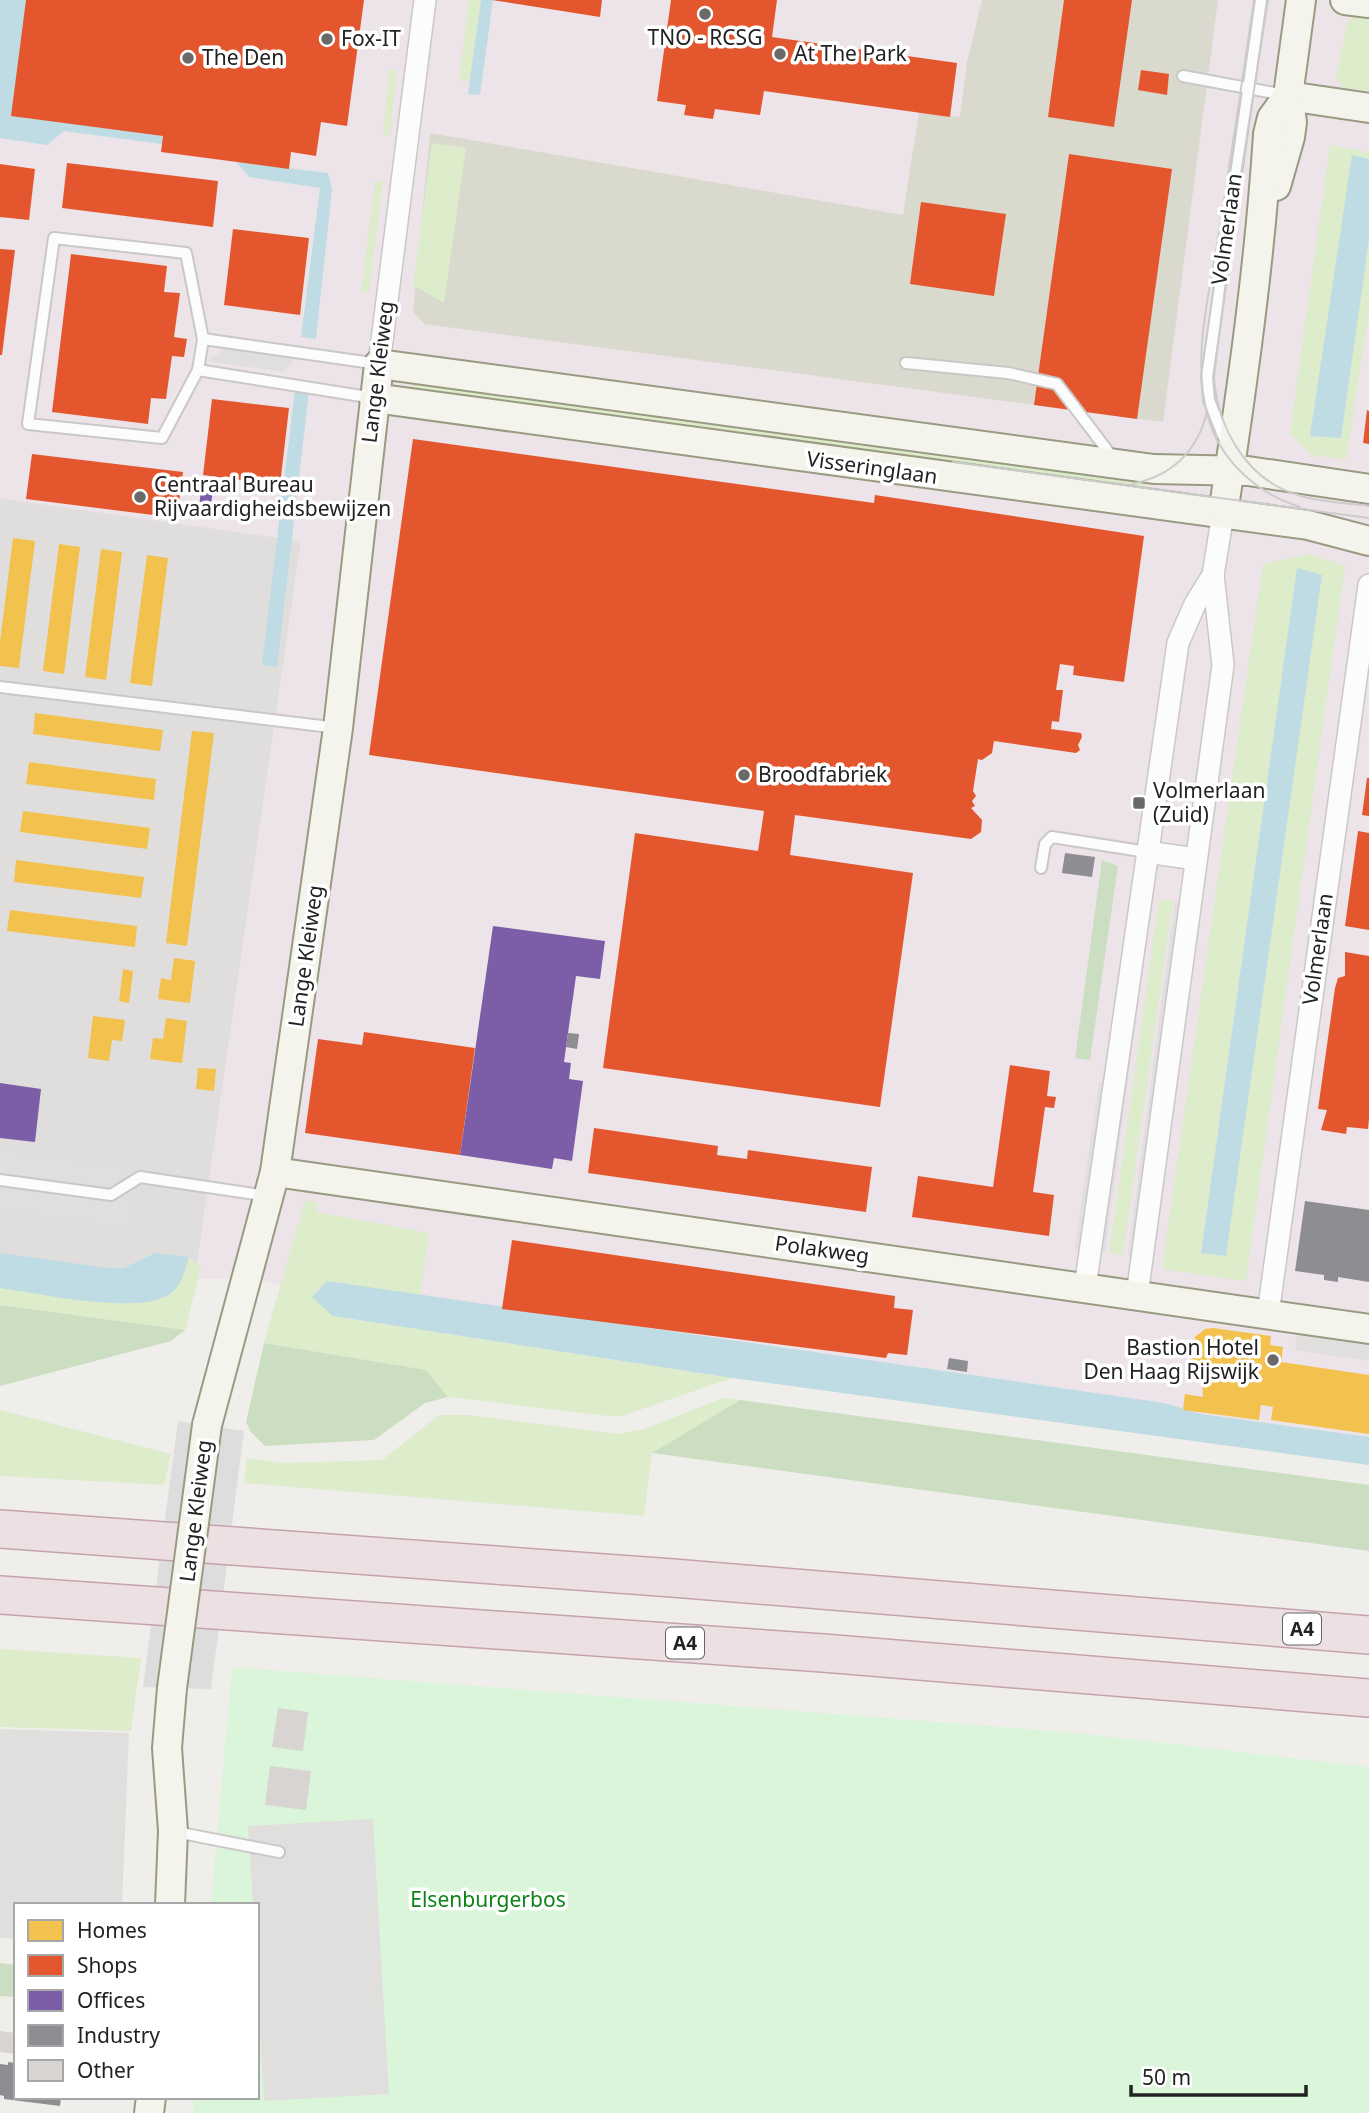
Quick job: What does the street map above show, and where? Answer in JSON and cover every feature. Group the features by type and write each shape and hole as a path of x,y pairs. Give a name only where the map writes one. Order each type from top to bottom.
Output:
{"highway":[{"name":"A4","path":"0,1529 399,1557 1369,1635"},
{"name":"A4","path":"0,1595 796,1651 1369,1698"},
{"name":"A4","path":"1235,1623 1369,1614"}],"street":[{"name":"Lange Kleiweg","path":"170,1903 173,1831 166,1748 206,1425 272,1184 338,728 373,398 425,0"},
{"name":"Volmerlaan","path":"1137,1295 1223,665 1213,575 1232,462 1262,232 1290,137 1288,96 1301,0"},
{"path":"1345,0 1369,4"},
{"path":"1288,96 1369,108"},
{"name":"Visseringlaan","path":"379,364 1172,471 1232,462 1369,489"},
{"name":"Visseringlaan","path":"373,398 1308,525 1369,541"},
{"name":"Volmerlaan","path":"1085,1287 1178,643 1195,604 1213,575"},
{"name":"Volmerlaan","path":"1268,1314 1369,585"},
{"path":"1147,852 1196,859"},
{"name":"Polakweg","path":"272,1184 1085,1287 1369,1329"}],"lane":[{"name":"Volmerlaan","path":"1232,462 1214,419 1207,377 1261,0"},
{"path":"1183,76 1288,96"},
{"path":"54,238 186,253 203,339 198,370 162,438 28,424 54,238"},
{"path":"203,339 379,364"},
{"path":"906,363 1008,373 1057,384 1117,463"},
{"path":"198,370 373,398"},
{"path":"0,687 338,728"},
{"path":"1041,869 1045,844 1052,836 1147,852"},
{"path":"0,1180 111,1195 140,1177 272,1184"},
{"path":"173,1831 279,1852"}],"shaded area":[{"path":"0,0 1369,0 1369,1438 395,1309 249,1278 195,1279 301,541 0,498"},
{"path":"982,0 1218,0 1163,422 424,324 413,311 430,133 903,215 919,112 960,117 967,62"},
{"path":"232,343 301,352 283,372 207,361"},
{"path":"0,498 301,541 195,1279 0,1257"},
{"path":"1147,899 1152,900 1105,1252 1100,1252"},
{"path":"1175,902 1181,903 1133,1256 1128,1255"},
{"path":"1099,1082 1104,1083 1080,1250 1075,1249"},
{"path":"0,1150 141,1170 133,1229 0,1211"},
{"path":"1298,1329 1369,1340 1369,1361 1295,1350"},
{"path":"0,1729 129,1733 122,1903 14,1903 14,1939 0,1938"},
{"path":"373,1819 389,2094 264,2101 259,2017 259,1903 253,1903 248,1826"}],"green space":[{"path":"469,0 481,0 470,81 459,80"},
{"path":"1355,13 1369,15 1369,91 1343,88 1336,76 1347,25"},
{"path":"389,70 397,70 390,136 383,135"},
{"path":"432,143 466,148 444,303 413,285"},
{"path":"1330,145 1369,152 1369,311 1346,460 1311,455 1290,433"},
{"path":"375,181 383,182 369,293 361,292"},
{"path":"414,368 1147,472 1144,492 412,389"},
{"path":"1310,554 1345,566 1246,1281 1162,1269 1263,564","holes":["1297,569 1322,575 1225,1256 1201,1252"]},
{"path":"1102,860 1118,866 1090,1060 1075,1058"},
{"path":"1159,900 1173,900 1123,1255 1109,1253"},
{"path":"305,1201 318,1202 316,1212 429,1233 420,1295 327,1281 333,1316 732,1378 622,1416 608,1416 448,1397 425,1370 264,1343"},
{"path":"189,1257 201,1267 185,1330 0,1305 0,1288 172,1293 179,1284"},
{"path":"0,1305 185,1330 171,1341 0,1386"},
{"path":"264,1343 426,1370 448,1397 425,1403 374,1440 265,1446 251,1432 246,1422"},
{"path":"723,1398 740,1400 652,1453 644,1516 244,1483 247,1458 285,1463 382,1460 439,1415 468,1415 618,1434 644,1429"},
{"path":"740,1400 1369,1485 1369,1551 652,1453"},
{"path":"0,1410 171,1454 164,1485 0,1476"},
{"path":"0,1649 141,1658 131,1731 0,1727"},
{"name":"Elsenburgerbos","path":"232,1667 1078,1733 1369,1767 1369,2113 193,2113 194,2099 259,2099 259,1903 211,1903"},
{"path":"0,1963 14,1965 14,1997 0,1996"}],"water":[{"path":"0,0 26,0 163,136 162,144 64,131 47,145 0,138"},
{"path":"481,0 493,0 480,95 468,94"},
{"path":"1352,155 1369,159 1369,239 1341,438 1310,436"},
{"path":"236,162 328,173 332,189 316,339 301,337 320,188 249,177"},
{"path":"295,389 309,391 277,667 262,665"},
{"path":"1297,568 1322,575 1226,1256 1201,1253"},
{"path":"0,1253 108,1268 124,1268 155,1253 189,1257 180,1282 170,1294 156,1300 113,1303 0,1288"},
{"path":"327,1281 1164,1403 1201,1414 1369,1437 1369,1465 732,1378 333,1316 312,1297"}],"pier":[{"path":"178,1421 244,1431 211,1689 143,1687"}],"building: Homes":[{"path":"13,538 35,541 19,668 0,666 0,642"},
{"path":"59,544 80,547 64,674 43,671"},
{"path":"101,549 122,552 106,680 85,677"},
{"path":"147,555 168,558 152,686 130,683"},
{"path":"35,713 163,730 160,751 33,734"},
{"path":"192,731 214,733 187,946 166,943"},
{"path":"29,762 156,779 154,800 26,784"},
{"path":"23,811 150,828 147,849 20,832"},
{"path":"16,860 144,877 141,898 14,882"},
{"path":"10,910 137,926 135,947 7,931"},
{"path":"174,958 195,961 190,1003 158,999 161,978 171,980"},
{"path":"123,969 133,971 129,1003 119,1001"},
{"path":"93,1016 125,1020 122,1041 112,1040 109,1061 88,1058"},
{"path":"166,1018 187,1021 182,1063 150,1059 153,1038 163,1039"},
{"path":"198,1068 216,1069 214,1091 196,1089"},
{"path":"1205,1329 1271,1336 1270,1345 1283,1347 1281,1362 1369,1375 1369,1434 1271,1420 1273,1407 1261,1405 1259,1420 1183,1410 1185,1394 1203,1397 1201,1370 1189,1369 1195,1337"}],"building: Shops":[{"name":"The Den","path":"26,0 364,0 347,126 321,122 316,156 291,152 289,169 161,152 163,136 11,116"},
{"path":"492,0 602,0 600,17"},
{"name":"At The Park","path":"671,0 777,0 772,37 957,63 950,117 764,91 760,115 715,109 713,119 684,115 686,105 657,101"},
{"path":"1064,0 1132,0 1114,127 1048,117"},
{"path":"1141,70 1169,74 1167,95 1138,90"},
{"path":"1069,154 1172,169 1137,419 1034,405"},
{"path":"67,163 218,181 213,227 62,208"},
{"path":"0,164 35,169 29,220 0,217"},
{"path":"921,202 1006,214 994,296 910,284"},
{"path":"233,229 309,238 300,315 224,305"},
{"path":"0,249 15,250 2,355 0,355"},
{"path":"71,254 167,266 164,292 180,293 174,337 187,339 184,357 172,356 166,399 151,398 148,424 52,412"},
{"path":"212,399 289,408 280,485 203,475"},
{"path":"1367,410 1369,411 1369,444 1363,443"},
{"name":"Broodfabriek","path":"413,439 874,503 875,495 1144,536 1124,682 1073,675 1074,666 1060,664 1056,690 1063,690 1059,722 1052,721 1051,729 1081,733 1078,745 1080,750 1076,753 994,741 992,753 982,760 978,759 973,791 976,796 972,801 975,806 971,808 982,820 981,832 971,839 795,815 790,855 913,873 880,1107 603,1068 635,833 758,851 764,811 369,755"},
{"path":"32,454 183,472 177,518 26,499"},
{"path":"1369,778 1369,816 1362,815"},
{"path":"1358,831 1369,833 1369,930 1345,926"},
{"path":"1345,952 1369,956 1368,1129 1347,1127 1346,1134 1321,1130 1327,1110 1318,1109 1335,988 1338,978 1345,976"},
{"path":"364,1032 475,1048 460,1155 305,1133 318,1039 362,1045"},
{"path":"1010,1065 1050,1071 1047,1096 1056,1097 1054,1108 1045,1107 1033,1192 1054,1195 1049,1236 912,1217 918,1176 993,1187"},
{"path":"594,1128 718,1146 717,1155 747,1159 748,1150 872,1167 866,1212 588,1173"},
{"path":"512,1240 895,1296 894,1308 913,1310 907,1355 888,1353 886,1358 502,1309"}],"building: Offices":[{"path":"201,488 213,490 210,512 199,510"},
{"path":"493,926 605,941 600,979 576,976 564,1062 571,1063 569,1079 583,1081 572,1161 554,1158 552,1169 460,1155"},
{"path":"0,1083 41,1089 35,1142 0,1138"}],"building: Industry":[{"path":"1065,853 1095,857 1092,877 1062,873"},
{"path":"568,1033 579,1034 577,1049 566,1047"},
{"path":"1305,1201 1369,1210 1369,1282 1338,1277 1338,1282 1324,1280 1324,1275 1295,1271"},
{"path":"949,1358 968,1361 967,1372 947,1369"},
{"path":"8,2062 14,2063 14,2099 61,2099 60,2106 4,2099 4,2096 0,2095 0,2064 8,2065"}],"building: Other":[{"path":"278,1708 308,1712 303,1751 272,1747"},
{"path":"270,1766 311,1771 306,1810 265,1805"},
{"path":"0,2031 14,2033 14,2054 0,2052"}],"tram line":[{"path":"1254,0 1207,300 1201,369 1212,430 1230,459 1241,472 1268,493 1300,507"},
{"path":"1268,0 1232,232 1214,378 1217,396 1228,432 1248,463 1262,476 1277,486 1304,497 1369,506"},
{"path":"1132,484 1159,475 1180,460 1197,439 1207,412"},
{"path":"953,462 1369,518"}],"place":[{"name":"TNO - RCSG","path":"705,14"},
{"name":"Fox-IT","path":"327,39"},
{"name":"At The Park","path":"780,54"},
{"name":"The Den","path":"188,58"},
{"name":"Centraal Bureau Rijvaardigheidsbewijzen","path":"140,497"},
{"name":"Broodfabriek","path":"744,775"},
{"name":"Volmerlaan (Zuid)","path":"1139,803"},
{"name":"Bastion Hotel Den Haag Rijswijk","path":"1273,1360"}]}
